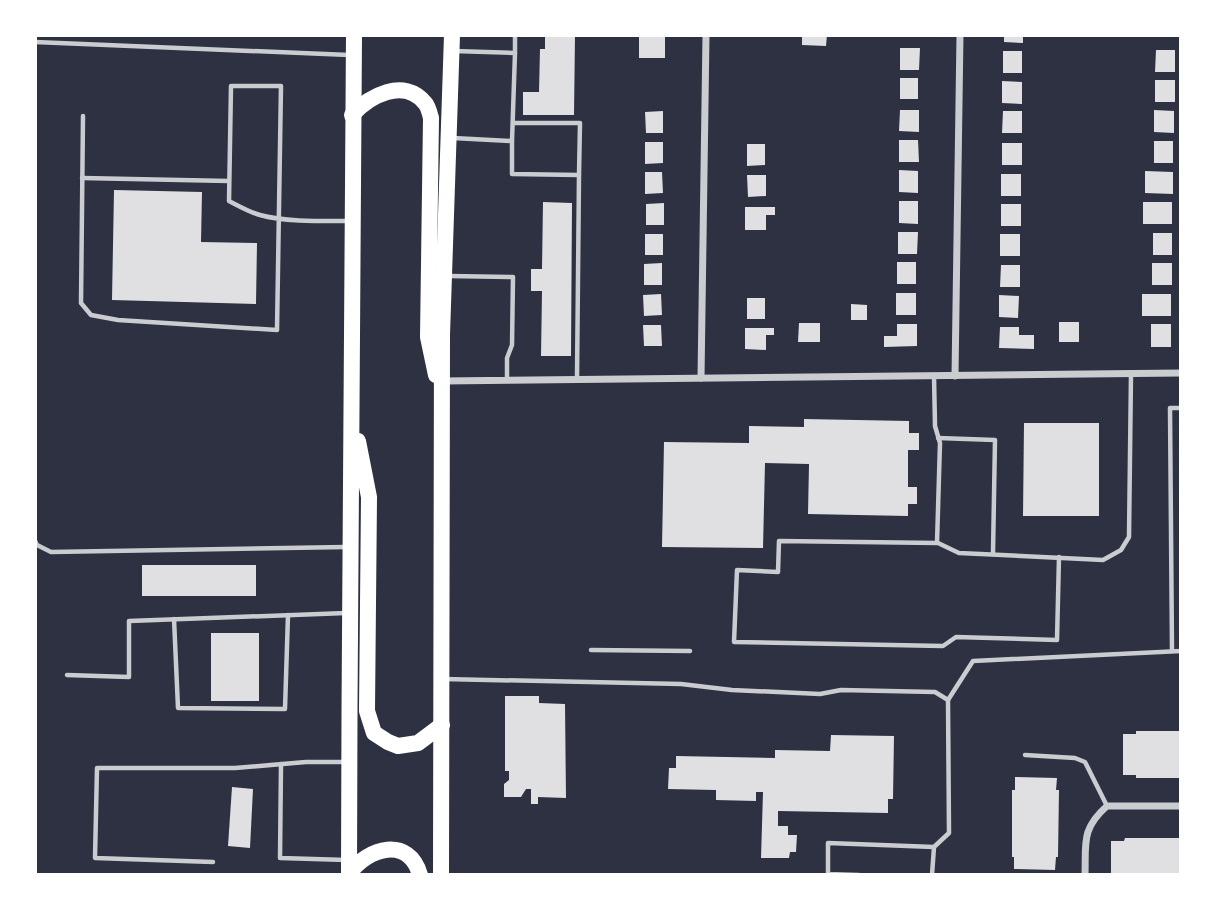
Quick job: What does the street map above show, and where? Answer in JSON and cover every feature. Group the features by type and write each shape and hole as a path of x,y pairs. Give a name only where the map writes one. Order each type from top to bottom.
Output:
{"main road":[{"path":"349,870 354,35"},
{"path":"441,875 442,381 452,43"},
{"path":"352,115 375,96 399,90 414,94 426,103 431,118 428,337 442,408"},
{"path":"352,407 369,497 367,710 374,733 398,746 418,743 442,725"},
{"path":"349,870 368,855 390,849 415,861 420,875"}],"street":[{"path":"701,378 706,35"},
{"path":"955,376 960,35"},
{"path":"442,381 1181,373"},
{"path":"1086,875 1086,836 1092,819 1107,806 1181,806"}],"lane":[{"path":"515,35 512,174 579,175"},
{"path":"35,42 353,55"},
{"path":"452,43 515,53"},
{"path":"83,116 82,303 91,315 204,327 277,330 280,217 281,86 231,86 229,201 261,215 280,217 351,221"},
{"path":"513,123 580,123 577,379"},
{"path":"449,138 512,141"},
{"path":"82,178 229,181"},
{"path":"444,276 513,277 512,345 507,358 507,380"},
{"path":"1059,556 1057,640 956,637 943,646 734,642 737,570 778,572 779,541 937,543 959,553 993,553 1059,556 1103,559 1121,550 1129,537 1131,373"},
{"path":"934,376 935,426 938,438 937,543"},
{"path":"1172,651 1170,408 1181,408"},
{"path":"938,438 995,440 993,553"},
{"path":"35,541 37,545 51,552 350,547"},
{"path":"67,675 129,677 129,621 350,613"},
{"path":"174,619 178,708 285,709 288,615"},
{"path":"591,650 690,651"},
{"path":"932,875 934,847 949,833 948,700 973,661 1181,651"},
{"path":"442,679 681,684 732,690 820,694 841,690 935,692 948,700"},
{"path":"1025,755 1075,758 1085,762 1107,806"},
{"path":"213,862 95,858 97,768 235,768 349,762"},
{"path":"281,764 280,858 349,870"},
{"path":"859,875 828,874 828,843 934,847"}],"building":[{"path":"545,35 575,35 574,115 523,115 523,92 539,92 540,49 545,49"},
{"path":"639,35 665,35 665,58 639,58"},
{"path":"802,35 827,35 826,46 802,45"},
{"path":"1004,35 1023,35 1023,43 1004,42"},
{"path":"900,48 920,48 919,70 900,70"},
{"path":"1156,50 1175,50 1175,72 1155,72"},
{"path":"1003,51 1022,51 1022,73 1003,73"},
{"path":"900,78 918,78 918,99 900,99"},
{"path":"1155,80 1175,80 1175,102 1155,102"},
{"path":"1002,81 1022,82 1022,104 1002,103"},
{"path":"900,110 919,110 919,132 899,131"},
{"path":"1154,110 1174,111 1174,133 1154,132"},
{"path":"663,111 663,133 646,133 645,112"},
{"path":"1003,111 1022,111 1022,133 1002,133"},
{"path":"899,140 918,140 919,162 899,162"},
{"path":"1154,141 1173,141 1173,163 1154,163"},
{"path":"645,142 663,142 663,163 645,164"},
{"path":"1002,143 1022,143 1022,165 1002,165"},
{"path":"747,144 765,144 765,165 747,166"},
{"path":"899,170 918,171 918,193 899,192"},
{"path":"1145,171 1173,172 1173,194 1145,193"},
{"path":"645,172 662,172 663,193 645,194"},
{"path":"1001,174 1021,174 1021,196 1001,196"},
{"path":"747,175 766,175 766,196 748,197"},
{"path":"114,190 202,192 201,242 257,243 256,304 112,300"},
{"path":"899,201 918,201 918,224 899,223"},
{"path":"543,202 572,203 571,356 541,356 542,291 531,291 531,269 542,269"},
{"path":"1143,202 1172,202 1172,224 1143,224"},
{"path":"664,203 664,225 646,225 646,204"},
{"path":"1001,204 1021,204 1021,226 1001,226"},
{"path":"745,207 775,207 775,215 766,215 766,230 745,230"},
{"path":"898,232 918,232 917,254 898,254"},
{"path":"1153,233 1172,233 1172,255 1153,255"},
{"path":"645,234 663,234 663,255 645,255"},
{"path":"1000,234 1020,234 1020,256 1000,256"},
{"path":"897,262 916,262 916,284 897,284"},
{"path":"662,263 662,285 644,285 644,264"},
{"path":"1152,263 1172,263 1172,285 1152,285"},
{"path":"1001,265 1020,265 1020,287 1000,287"},
{"path":"896,293 916,293 916,315 896,315"},
{"path":"661,294 662,315 644,316 643,295"},
{"path":"1142,294 1171,294 1171,316 1142,316"},
{"path":"999,295 1019,296 1018,318 999,317"},
{"path":"747,298 765,298 765,319 747,319"},
{"path":"851,304 867,305 867,320 851,320"},
{"path":"1059,322 1079,322 1079,342 1059,342"},
{"path":"799,323 820,323 820,342 798,342"},
{"path":"897,324 917,324 917,346 884,347 884,336 897,336"},
{"path":"1151,324 1171,324 1171,347 1151,347"},
{"path":"643,325 661,325 662,346 644,346"},
{"path":"1000,327 1019,327 1019,335 1034,335 1034,349 999,348"},
{"path":"745,328 774,328 774,335 766,335 766,350 745,349"},
{"path":"804,419 909,421 909,433 919,433 919,450 908,450 908,487 917,487 917,504 908,504 908,516 808,514 809,464 765,463 763,548 662,547 664,442 749,443 749,426 804,427"},
{"path":"1024,423 1099,423 1099,516 1023,516"},
{"path":"142,565 256,565 256,596 142,596"},
{"path":"211,633 259,633 259,701 211,701"},
{"path":"505,696 539,696 539,703 565,704 566,798 538,797 538,804 531,804 531,789 526,789 521,797 504,797 504,784 509,780 509,771 505,771"},
{"path":"1136,731 1181,731 1181,778 1136,778 1136,775 1123,775 1123,734 1136,734"},
{"path":"831,735 894,736 893,799 888,799 888,813 778,811 778,826 788,826 788,835 797,835 796,852 790,852 789,858 761,858 763,792 756,792 756,801 716,800 716,790 668,789 669,768 676,768 676,756 775,758 775,750 830,751"},
{"path":"1015,777 1057,778 1058,857 1055,870 1014,869 1012,790 1015,790"},
{"path":"232,787 253,789 250,848 228,846"},
{"path":"1125,838 1181,838 1181,875 1111,875 1111,841 1124,841"}]}
